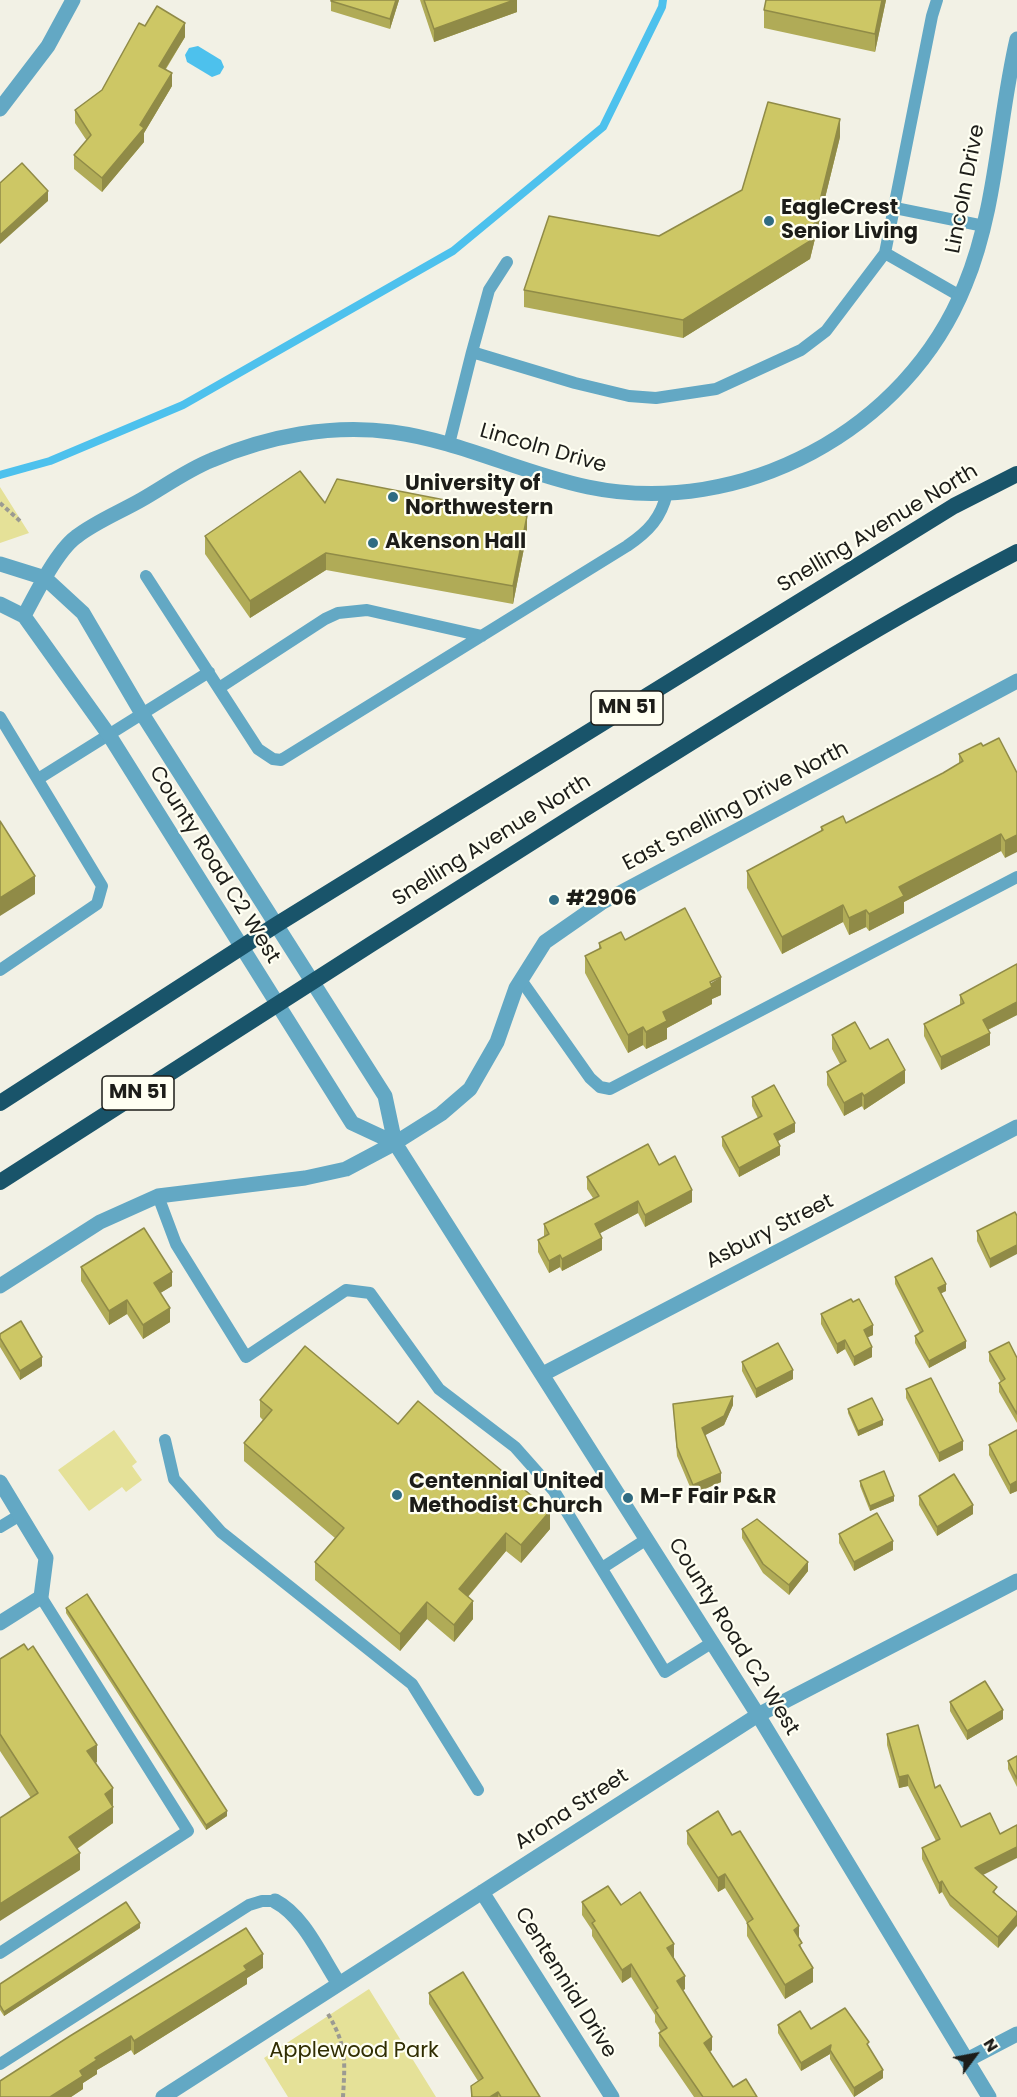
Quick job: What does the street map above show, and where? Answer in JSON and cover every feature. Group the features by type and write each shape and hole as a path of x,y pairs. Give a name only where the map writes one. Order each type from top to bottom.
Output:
{"highway":[{"name":"Snelling Avenue North","path":"0,1103 276,925 954,506 1017,474"},
{"name":"Snelling Avenue North","path":"0,1182 311,981 837,651 934,595 1017,552"}],"street":[{"path":"0,109 48,46 73,0"},
{"name":"Lincoln Drive","path":"24,616 45,578 73,538 209,461 252,445 297,435 343,430 389,432 449,444 590,488 636,493 668,493 727,485 771,472 813,453 852,429 887,400 918,366 944,328 960,296 984,226 1012,82 1017,39"},
{"path":"0,564 45,578"},
{"name":"County Road C2 West","path":"45,578 83,613 141,712 384,1096 395,1143 713,1642 989,2097"},
{"name":"County Road C2 West","path":"0,604 24,616 109,735 352,1123 395,1143"},
{"name":"East Snelling Drive North","path":"0,1286 100,1222 158,1196 305,1178 346,1168 395,1143 441,1114 470,1089 497,1042 521,980 545,942 601,903 1017,681"},
{"name":"Asbury Street","path":"543,1374 1017,1127"},
{"path":"0,1482 46,1558 41,1597 0,1623"},
{"name":"Arona Street","path":"163,2097 758,1715 1017,1581"},
{"name":"Centennial Drive","path":"482,1892 612,2097"},
{"path":"275,1901 287,1907 296,1917 339,1984"},
{"path":"967,2060 1017,2034"}],"lane":[{"path":"472,352 575,383 629,396 656,398 716,389 801,350 826,331 885,253 937,0"},
{"path":"895,208 984,226"},
{"path":"885,253 960,296"},
{"path":"449,444 489,290 507,262"},
{"path":"146,576 258,749 273,759 281,760 648,531 664,507 668,493"},
{"path":"219,688 325,620 350,610 367,610 482,636"},
{"path":"38,780 141,712 209,672"},
{"path":"0,717 102,886 97,904 0,970"},
{"path":"521,980 590,1078 600,1087 610,1089 1017,878"},
{"path":"158,1196 176,1244 246,1357 346,1290 370,1293 439,1389 515,1447 554,1491 665,1672 713,1642"},
{"path":"165,1440 174,1479 221,1532 412,1684 478,1790"},
{"path":"0,1527 20,1515"},
{"path":"602,1568 647,1539"},
{"path":"0,1953 188,1831 41,1597"},
{"path":"0,2064 249,1905 262,1900 275,1901"}],"path":[{"path":"0,503 20,521"},
{"path":"325,2011 344,2045 346,2066 343,2097"}],"green space":[{"path":"0,487 29,533 0,543"},
{"path":"114,1430 137,1462 132,1466 142,1480 126,1492 122,1487 89,1511 58,1470"},
{"name":"Applewood Park","path":"369,1989 436,2097 288,2097 264,2058"}],"water":[{"path":"198,46 221,60 224,67 220,74 212,77 187,62 185,55 189,48"}],"building":[{"path":"331,0 396,0 390,19"},
{"path":"424,0 514,0 434,29"},
{"path":"766,0 882,0 875,34 764,10"},
{"path":"157,6 185,23 159,66 172,73 140,125 144,128 102,178 74,155 91,135 75,110 102,90 139,23 145,26"},
{"name":"EagleCrest Senior Living","path":"768,102 840,119 810,241 683,320 524,290 549,216 659,236 742,190"},
{"path":"22,163 48,191 0,235 0,183"},
{"name":"Akenson Hall","path":"300,471 325,503 337,479 527,516 513,586 326,553 250,601 205,536"},
{"path":"999,738 1017,773 1017,835 1005,841 1001,834 899,887 904,896 869,914 866,910 849,918 843,905 782,937 747,871 823,830 821,827 843,816 846,823 943,773 963,761 959,754 981,743 983,746"},
{"path":"0,821 35,876 0,898"},
{"path":"685,908 721,977 710,982 712,987 663,1012 667,1021 646,1032 643,1027 628,1035 585,956 601,948 599,943 621,932 625,940"},
{"path":"1017,964 1017,1002 983,1020 990,1033 941,1057 924,1024 964,1003 960,995"},
{"path":"855,1022 870,1049 888,1039 905,1070 864,1096 862,1093 844,1103 827,1072 846,1061 832,1035"},
{"path":"774,1085 795,1123 774,1134 780,1146 739,1168 722,1137 762,1116 752,1097"},
{"path":"648,1144 659,1165 675,1156 692,1190 645,1215 638,1201 595,1224 602,1238 562,1259 560,1255 549,1261 538,1240 549,1234 544,1224 599,1196 587,1177"},
{"path":"1015,1212 1017,1245 990,1259 977,1231"},
{"path":"144,1228 172,1272 154,1283 170,1308 143,1325 127,1300 109,1311 81,1267"},
{"path":"932,1258 946,1284 938,1288 966,1341 929,1361 915,1336 923,1331 895,1277"},
{"path":"851,1299 853,1302 859,1299 873,1325 864,1330 872,1347 854,1357 845,1340 837,1344 821,1314"},
{"path":"21,1321 42,1357 20,1371 0,1338 0,1334"},
{"path":"1009,1342 1017,1358 1017,1414 999,1383 1005,1379 989,1352"},
{"path":"778,1343 793,1370 756,1389 742,1362"},
{"name":"Centennial United Methodist Church","path":"305,1346 398,1424 418,1401 550,1511 521,1545 506,1533 459,1589 473,1601 454,1625 427,1602 400,1634 315,1562 344,1528 244,1443 272,1410 260,1400"},
{"path":"931,1378 963,1441 939,1453 906,1389"},
{"path":"733,1396 724,1416 702,1428 721,1473 693,1485 677,1447 673,1404"},
{"path":"872,1398 883,1420 858,1431 848,1409"},
{"path":"1017,1430 1017,1481 1010,1485 989,1445"},
{"path":"884,1471 894,1496 870,1506 860,1481"},
{"path":"954,1474 973,1505 937,1527 919,1496"},
{"path":"877,1513 893,1541 854,1562 839,1534"},
{"path":"757,1519 808,1562 789,1585 763,1564 742,1529"},
{"path":"87,1594 227,1811 206,1825 66,1608"},
{"path":"24,1644 28,1650 33,1646 97,1745 87,1751 113,1788 105,1794 113,1807 69,1837 80,1853 0,1904 0,1818 38,1793 0,1734 0,1659"},
{"path":"985,1681 1003,1710 967,1731 950,1702"},
{"path":"918,1725 935,1788 940,1785 961,1827 990,1813 1000,1834 1017,1825 1017,1847 975,1868 997,1887 993,1892 1017,1912 1017,1915 998,1937 950,1895 942,1881 939,1883 922,1848 940,1839 908,1775 899,1777 887,1734"},
{"path":"1017,1756 1017,1779 1008,1761"},
{"path":"718,1811 732,1835 740,1831 799,1926 794,1930 802,1943 799,1945 813,1968 785,1985 747,1923 753,1919 725,1874 718,1878 687,1831"},
{"path":"608,1886 621,1905 640,1892 674,1944 667,1948 685,1976 677,1981 712,2037 704,2043 733,2087 746,2079 757,2097 703,2097 659,2033 667,2028 655,2010 658,2008 631,1964 622,1970 592,1923 595,1921 582,1902"},
{"path":"126,1902 140,1923 4,2012 0,2005 0,1984"},
{"path":"246,1928 263,1954 244,1966 247,1970 134,2041 131,2036 95,2058 97,2060 80,2071 83,2076 50,2097 0,2097 0,2081"},
{"path":"463,1972 540,2097 501,2097 498,2092 490,2097 472,2097 471,2086 483,2078 429,1993"},
{"path":"845,2008 869,2042 867,2044 883,2070 854,2088 830,2050 831,2045 801,2063 778,2025 800,2011 811,2029"}],"waterway":[{"path":"0,475 50,461 183,405 453,251 603,127 662,7 663,0"}],"place":[{"name":"EagleCrest Senior Living","path":"769,221"},
{"name":"University of Northwestern","path":"393,497"},
{"name":"Akenson Hall","path":"373,543"},
{"name":"#2906","path":"554,900"},
{"name":"Centennial United Methodist Church","path":"397,1495"},
{"name":"M-F Fair P&R","path":"628,1498"}]}
